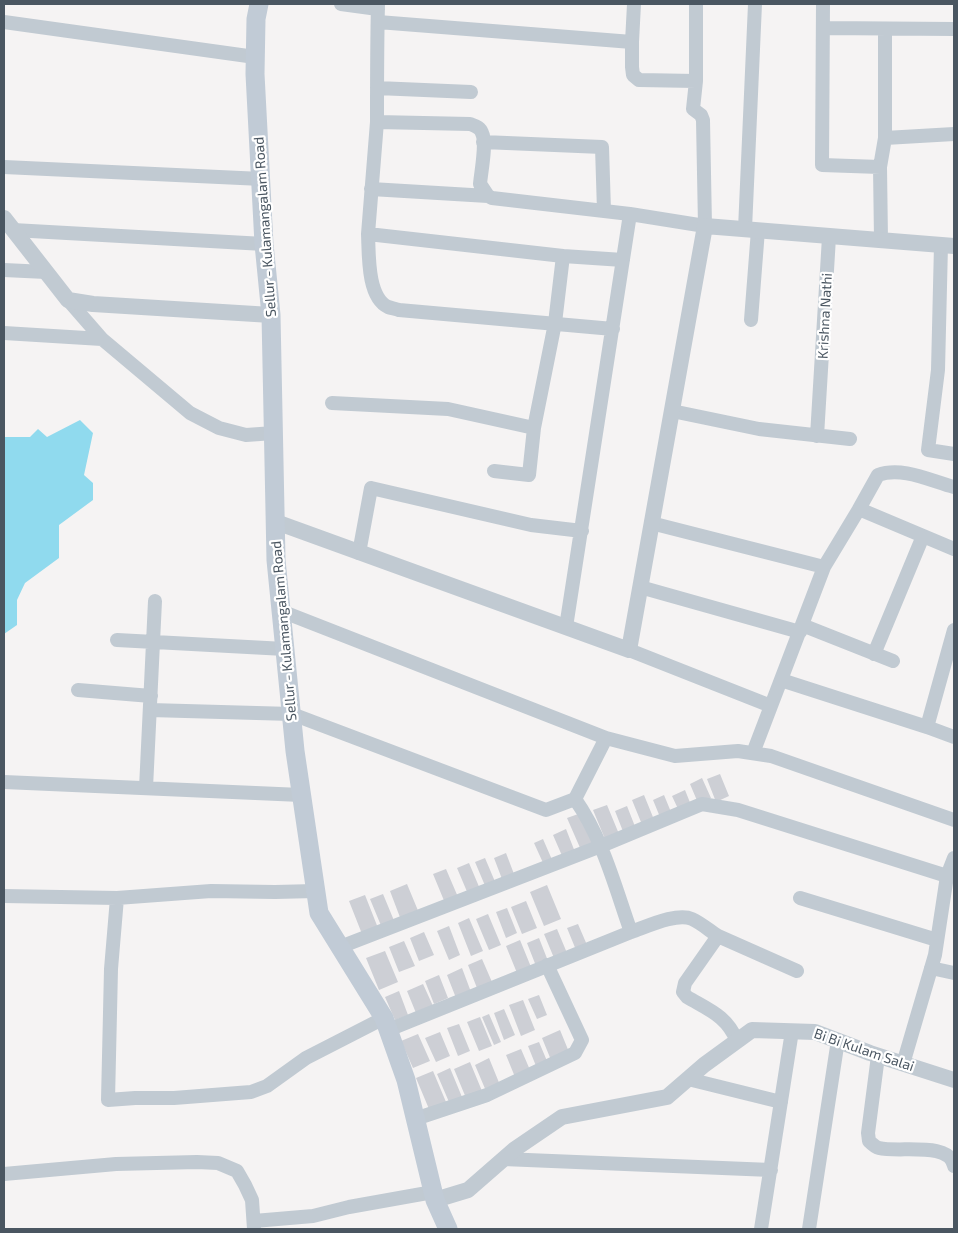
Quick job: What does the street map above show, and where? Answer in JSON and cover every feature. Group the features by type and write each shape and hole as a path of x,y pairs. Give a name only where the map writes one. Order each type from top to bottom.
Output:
{"main road":[{"name":"Sellur - Kulamangalam Road","path":"259,4 256,19 255,74 264,244 271,314 276,560 301,794 315,891 319,913 386,1024 406,1080 434,1196 448,1229"}],"street":[{"path":"341,4 378,11 632,42"},
{"path":"634,4 633,75 639,80 696,81"},
{"path":"629,650 705,226 704,120 693,108 696,81 696,4"},
{"path":"751,320 755,4"},
{"path":"823,4 822,166 880,167"},
{"path":"378,11 377,122 368,234 372,287 378,298 387,306 399,310 613,329"},
{"path":"4,22 255,57"},
{"path":"823,28 954,29"},
{"path":"881,240 880,167 885,138 885,29"},
{"path":"377,88 471,92"},
{"path":"377,122 470,124 479,127 483,133 480,184 488,196"},
{"path":"885,138 954,134"},
{"path":"483,142 602,147 604,211"},
{"path":"4,167 262,179"},
{"path":"372,189 488,196 630,214 705,226 948,246 938,370 928,450 954,454"},
{"path":"566,628 630,214"},
{"path":"8,224 264,244"},
{"path":"8,224 68,300 102,339 190,413 219,428 246,434 274,433"},
{"path":"368,234 563,256 623,260"},
{"name":"Krishna Nathi","path":"817,436 830,237"},
{"path":"494,471 529,475 534,428 555,323 563,256"},
{"path":"4,270 46,272"},
{"path":"68,300 93,304 271,314"},
{"path":"4,334 102,339"},
{"path":"332,403 448,409 534,428"},
{"path":"672,411 759,429 850,440"},
{"path":"753,753 824,567 878,475 901,472 954,487"},
{"path":"359,552 371,488 531,526 582,531"},
{"path":"859,509 954,549"},
{"path":"276,522 629,650 771,706"},
{"path":"651,523 824,567"},
{"path":"874,654 923,536"},
{"path":"640,587 801,629 893,661"},
{"path":"146,788 155,601"},
{"path":"281,611 606,738 675,756 738,751 770,756 954,820"},
{"path":"927,727 954,630"},
{"path":"117,640 285,649"},
{"path":"782,680 954,736"},
{"path":"78,690 151,696"},
{"path":"150,710 292,714 546,810 575,799 606,738"},
{"path":"4,782 301,794"},
{"path":"575,799 586,815 601,846 631,932"},
{"path":"340,946 601,846 702,804 738,810 947,876"},
{"path":"903,1064 931,968 947,876 954,858"},
{"path":"4,896 117,898 211,891 315,891"},
{"path":"117,898 111,969 108,1100 174,1098 251,1092 267,1086 306,1058 386,1024 631,932 682,916 691,918 718,936 797,971"},
{"path":"800,898 937,940"},
{"path":"718,936 685,983 683,992 687,997 726,1022 732,1028 737,1041"},
{"path":"415,1119 487,1095 574,1053 582,1040 547,965"},
{"path":"931,968 954,972"},
{"name":"Bi Bi Kulam Salai","path":"434,1196 468,1190 515,1148 562,1117 667,1097 704,1065 752,1030 815,1032 878,1056 954,1080"},
{"path":"761,1229 792,1031"},
{"path":"809,1229 838,1040"},
{"path":"878,1056 868,1132 869,1142 876,1147 887,1149 938,1151 947,1154 953,1160 954,1166"},
{"path":"688,1079 781,1102"},
{"path":"503,1159 771,1170"},
{"path":"4,1174 116,1164 218,1163 237,1171 246,1184 252,1200 254,1225 313,1216 348,1207 434,1196"}],"water":[{"path":"80,420 93,433 84,475 93,483 93,500 59,525 59,558 25,583 17,600 17,625 4,634 4,437 30,437 38,429 47,437"}],"building":[{"path":"720,774 729,796 716,802 707,779"},
{"path":"702,778 711,798 698,803 690,784"},
{"path":"685,790 691,805 679,811 672,796"},
{"path":"644,795 655,822 643,827 632,800"},
{"path":"664,795 671,812 660,817 653,800"},
{"path":"607,805 619,834 605,839 593,810"},
{"path":"627,806 636,829 624,834 615,811"},
{"path":"581,813 595,845 581,850 567,818"},
{"path":"566,829 575,852 563,858 553,835"},
{"path":"543,839 553,862 544,865 534,843"},
{"path":"506,853 514,874 502,879 494,858"},
{"path":"485,858 496,884 486,888 475,862"},
{"path":"469,863 480,889 468,894 457,868"},
{"path":"446,869 458,897 445,903 433,874"},
{"path":"407,884 419,913 401,920 390,891"},
{"path":"547,885 561,919 544,926 530,892"},
{"path":"383,894 395,923 382,928 370,899"},
{"path":"365,895 378,928 362,934 349,901"},
{"path":"526,901 537,928 522,934 511,907"},
{"path":"507,908 517,933 506,938 496,912"},
{"path":"488,914 501,945 489,950 476,919"},
{"path":"469,918 483,951 471,956 458,923"},
{"path":"578,924 587,945 576,950 567,928"},
{"path":"449,926 460,955 449,960 437,931"},
{"path":"557,929 567,953 554,958 544,934"},
{"path":"424,932 434,955 419,961 410,938"},
{"path":"539,938 548,961 536,966 527,943"},
{"path":"520,940 531,967 517,973 506,946"},
{"path":"404,941 415,966 399,972 389,947"},
{"path":"385,951 398,982 379,990 366,958"},
{"path":"482,959 492,982 477,988 468,965"},
{"path":"462,968 471,992 456,998 447,975"},
{"path":"439,975 448,998 434,1004 425,981"},
{"path":"423,984 433,1006 416,1013 407,991"},
{"path":"399,991 408,1015 395,1020 385,997"},
{"path":"539,995 547,1015 537,1019 528,999"},
{"path":"523,1000 535,1030 521,1036 509,1005"},
{"path":"504,1009 515,1035 504,1040 494,1013"},
{"path":"489,1014 501,1042 494,1045 482,1017"},
{"path":"480,1017 492,1046 479,1051 467,1022"},
{"path":"459,1024 470,1051 458,1056 447,1028"},
{"path":"560,1030 569,1052 551,1060 542,1038"},
{"path":"440,1032 450,1056 436,1062 425,1038"},
{"path":"418,1034 430,1061 413,1068 401,1041"},
{"path":"539,1042 547,1061 536,1066 528,1046"},
{"path":"521,1049 530,1070 515,1077 506,1055"},
{"path":"489,1058 500,1085 486,1091 475,1065"},
{"path":"470,1062 482,1091 466,1098 454,1069"},
{"path":"450,1068 462,1097 449,1102 437,1074"},
{"path":"433,1071 446,1102 429,1109 416,1078"}]}
